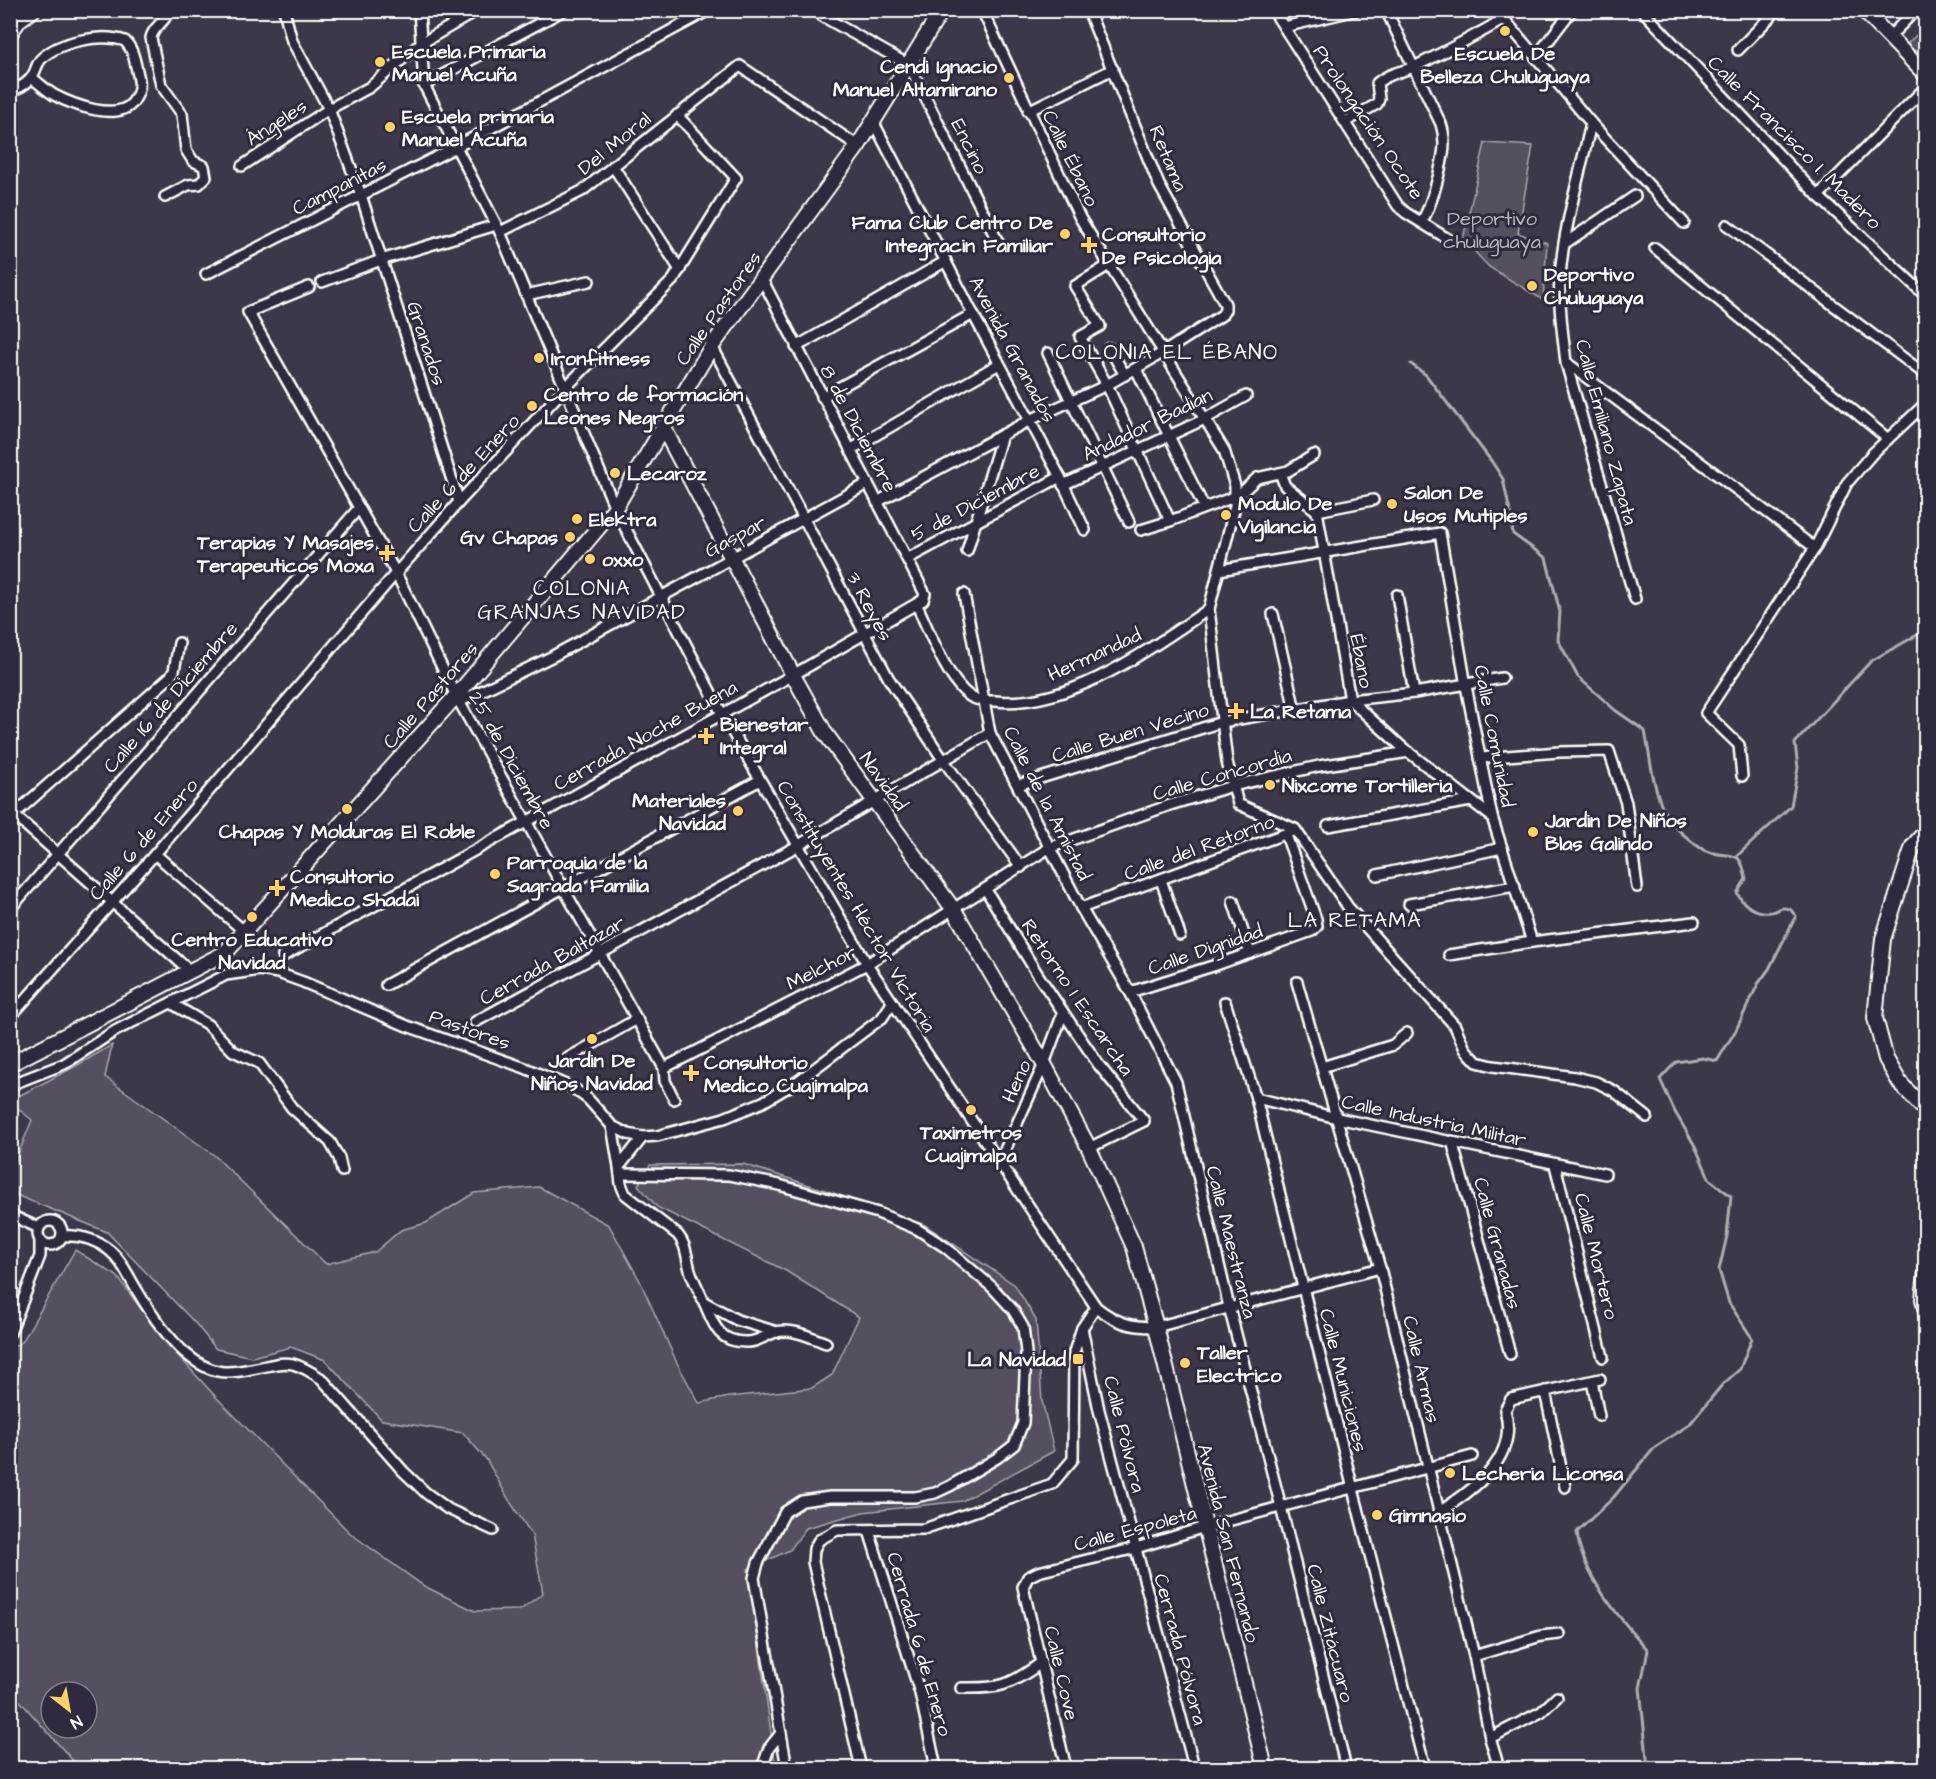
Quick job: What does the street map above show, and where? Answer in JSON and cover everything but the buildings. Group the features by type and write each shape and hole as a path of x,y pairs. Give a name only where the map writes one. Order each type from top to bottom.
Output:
{"street":[{"path":"165,197 188,185 199,184 206,177 204,166 194,160 186,150 182,114 160,81 151,39 152,33 165,20 168,10"},
{"name":"Granados","path":"284,10 292,41 329,109 361,195 459,502"},
{"name":"Constituyentes Héctor Victoria","path":"418,10 424,84 498,228 615,508 722,714 867,964 1096,1306"},
{"name":"Ángeles","path":"242,166 329,109 370,87 420,44 478,10"},
{"path":"424,84 564,10"},
{"name":"Campanitas","path":"206,274 456,147 709,10"},
{"name":"Calle Pastores","path":"11,1064 225,953 457,699 615,508 712,346 874,123 942,10"},
{"name":"Calle Ébano","path":"982,10 1080,218 1224,450 1235,486 1235,507 1209,609"},
{"name":"Retama","path":"1088,10 1159,185 1225,304 1222,315 1164,352"},
{"name":"Prolongación Ocote","path":"1273,10 1398,206 1448,239"},
{"path":"1284,27 1357,10"},
{"path":"1386,10 1444,134 1444,146 1428,210 1421,222"},
{"path":"1536,57 1572,10"},
{"name":"Calle Francisco I. Madero","path":"1642,10 1818,196 1926,296"},
{"path":"1738,50 1777,10"},
{"path":"1863,10 1926,75"},
{"path":"1889,37 1916,10"},
{"path":"10,33 28,12"},
{"path":"1345,122 1377,104 1379,99 1377,83 1382,79 1466,42 1502,15 1591,123 1684,223"},
{"path":"822,16 909,65"},
{"path":"10,91 32,78 40,60 52,52 74,42 107,37 119,38 129,45 133,51 140,83 139,91 129,107 112,112 76,104 54,95 32,78"},
{"name":"Encino","path":"909,65 998,242"},
{"name":"Del Moral","path":"322,282 381,260 498,228 582,191 740,66 858,146"},
{"path":"1028,111 1113,69"},
{"path":"1818,196 1926,87"},
{"name":"Calle 6 de Enero","path":"10,1017 155,854 459,502 564,389 663,292 680,270 736,178 677,115"},
{"name":"Avenida Granados","path":"874,123 1030,420 1084,530"},
{"name":"Calle Emiliano Zapata","path":"1591,123 1564,244 1560,278 1566,363 1635,600"},
{"path":"613,166 680,270"},
{"path":"1564,244 1635,196"},
{"path":"1727,225 1926,375"},
{"path":"1655,248 1888,440"},
{"path":"796,347 946,261"},
{"path":"1109,265 1075,286 1100,326 1080,337 1107,385 1170,521"},
{"name":"8 de Diciembre","path":"762,279 925,594"},
{"path":"526,295 589,280"},
{"name":"25 de Diciembre","path":"309,287 248,312 396,573 457,699 637,1018 664,1068 665,1081 674,1099"},
{"path":"822,397 973,314"},
{"name":"3 Reyes","path":"712,346 889,679 944,761 1021,867"},
{"path":"1109,348 1125,375"},
{"path":"877,502 1030,420 1107,385 1164,352"},
{"path":"1048,353 1129,522"},
{"path":"1566,363 1815,548"},
{"path":"850,450 999,364"},
{"path":"1136,369 1204,507"},
{"name":"Andador Badian","path":"1061,481 1102,466 1205,419 1246,396"},
{"path":"1742,776 1739,745 1706,713 1815,548 1847,483 1872,454 1926,403"},
{"name":"Navidad","path":"663,427 825,733 954,910 1044,1064 1089,1148"},
{"path":"967,551 1002,435"},
{"path":"1141,530 1245,491 1257,478 1288,471 1314,454"},
{"path":"1280,473 1285,486 1317,511 1373,500"},
{"name":"5 de Diciembre","path":"907,559 976,522 1061,481"},
{"name":"Gaspar","path":"457,699 554,656 661,595 804,520 867,484"},
{"name":"Calle 16 de Diciembre","path":"10,909 358,509"},
{"name":"Ébano","path":"1317,511 1350,700 1409,752 1492,817"},
{"name":"Calle Comunidad","path":"1323,553 1440,533 1466,686 1492,817 1532,942"},
{"path":"1219,570 1323,553"},
{"name":"Cerrada Noche Buena","path":"283,956 793,675 917,605 923,600 925,594"},
{"name":"Calle de la Amistad","path":"964,594 990,733 1081,908 1130,992"},
{"path":"1397,595 1414,693"},
{"path":"917,605 941,657 959,686 974,699 984,700"},
{"path":"1209,609 1222,722 1232,786 1238,804 1295,829 1348,907 1455,1026 1465,1049 1477,1062 1596,1082 1614,1091 1647,1117"},
{"name":"Hermandad","path":"984,700 1027,702 1076,687 1148,650 1209,609"},
{"path":"1273,614 1295,710"},
{"path":"179,643 174,671 170,677 12,817 190,971"},
{"name":"Calle Buen Vecino","path":"1018,785 1222,722 1350,700 1466,686 1502,678"},
{"name":"Cerrada Baltazar","path":"475,1022 799,845 990,733"},
{"path":"1480,758 1609,751 1626,803 1637,887"},
{"name":"Calle Concordia","path":"1049,848 1170,805 1232,786 1319,766 1409,752"},
{"path":"386,985 760,780"},
{"path":"1328,826 1472,801"},
{"name":"Calle del Retorno","path":"1081,908 1286,836 1295,829"},
{"path":"1926,831 1913,846 1883,939 1875,1018 1886,1059 1899,1083 1926,1111"},
{"name":"Calle Dignidad","path":"1130,992 1250,953 1312,931 1317,926 1286,836"},
{"name":"Melchor","path":"664,1068 867,964 1049,848"},
{"path":"1377,875 1502,848"},
{"path":"155,854 245,932"},
{"path":"1161,880 1180,935"},
{"path":"1409,904 1515,886"},
{"name":"Retorno 1 Escarcha","path":"986,890 1063,1013 1098,1064 1144,1121 1089,1148"},
{"path":"1233,901 1250,953"},
{"path":"1449,955 1532,942 1694,922"},
{"name":"Pastores","path":"10,1085 64,1064 115,1031 226,975 260,970 278,973 407,1026 525,1068 573,1088 588,1099 612,1126 628,1134 643,1137 657,1136 724,1118 763,1102 798,1081 882,1018 892,1003"},
{"name":"Calle Armas","path":"1297,982 1380,1269 1474,1656 1498,1768"},
{"name":"Calle Maestranza","path":"1130,992 1176,1082 1228,1307 1281,1507"},
{"name":"Calle Municiones","path":"1225,1002 1256,1098 1425,1768"},
{"path":"171,1003 208,1025 233,1052 259,1063 292,1108 330,1142 339,1158 342,1171"},
{"name":"Heno","path":"999,1163 1044,1064 1063,1013"},
{"path":"561,1062 637,1018"},
{"path":"1322,1067 1394,1045 1407,1033"},
{"name":"Calle Industria Militar","path":"1256,1098 1337,1118 1605,1174"},
{"path":"612,1126 621,1184 625,1194 685,1243 690,1269 711,1322 718,1332 729,1338 745,1342 758,1340 777,1332 794,1331 826,1343"},
{"path":"620,1171 643,1137"},
{"name":"Calle Granadas","path":"1452,1141 1509,1354"},
{"name":"Avenida San Fernando","path":"1089,1148 1134,1246 1265,1768"},
{"name":"Calle Mortero","path":"1555,1165 1603,1357"},
{"path":"620,1171 729,1175 779,1185 878,1213 916,1229 945,1247 992,1287 1013,1310 1023,1327 1026,1352 1023,1424 1014,1445 997,1458 935,1493 915,1497 830,1497 802,1501 785,1512 758,1563 754,1578 787,1768"},
{"path":"10,1215 39,1228"},
{"path":"10,1333 40,1256 62,1236 62,1229 58,1223 44,1222 39,1228 40,1256"},
{"path":"62,1236 85,1238 110,1250 120,1262 161,1328 199,1364 213,1371 230,1373 278,1363 293,1364 305,1369 322,1379 403,1471 426,1493 448,1509 493,1530"},
{"path":"40,1240 50,1245"},
{"path":"861,1768 813,1562 814,1549 819,1540 837,1530 924,1529 1052,1484 1073,1459 1074,1352 1082,1328 1096,1306 1114,1320 1125,1324 1137,1327 1156,1327 1303,1287 1380,1269"},
{"path":"1926,1272 1923,1299 1926,1312"},
{"path":"705,1302 737,1320 777,1332"},
{"name":"Calle Pólvora","path":"1082,1328 1099,1410 1136,1548"},
{"path":"1438,1513 1488,1475 1505,1448 1509,1424 1505,1410 1511,1400 1596,1380 1599,1416"},
{"path":"1545,1391 1564,1487"},
{"name":"Calle Espoleta","path":"1023,1587 1028,1577 1038,1572 1136,1548 1205,1527 1472,1456"},
{"name":"Calle Zitácuaro","path":"1281,1507 1346,1768"},
{"name":"Cerrada 6 de Enero","path":"869,1531 920,1693 936,1768"},
{"name":"Cerrada Pólvora","path":"1136,1548 1192,1759"},
{"name":"Calle Cove","path":"1023,1587 1066,1768"},
{"path":"1474,1656 1541,1636 1559,1634"},
{"path":"961,1688 992,1689 1015,1682 1041,1663"},
{"path":"1490,1738 1541,1712 1557,1696"},
{"path":"762,1768 769,1748 781,1733"}],"green space":[{"path":"1925,27 1925,60 1907,44"},
{"name":"Deportivo chuluguaya","path":"1485,143 1533,146 1518,233 1547,243 1543,300 1489,267 1463,239"},
{"path":"112,1045 105,1077 214,1155 326,1264 375,1252 401,1230 426,1223 474,1193 539,1187 609,1225 640,1281 677,1363 699,1403 729,1397 812,1388 832,1375 859,1317 786,1271 657,1207 638,1185 650,1165 743,1164 825,1190 925,1225 1015,1285 1036,1320 1042,1401 1054,1451 962,1501 863,1512 806,1528 790,1550 748,1569 776,1768 74,1768 75,1763 55,1740 99,1740 99,1680 39,1680 39,1722 11,1691 10,1349 22,1342 75,1250 117,1276 163,1339 215,1396 351,1534 424,1586 475,1611 520,1610 543,1593 532,1535 486,1459 463,1433 382,1420 325,1360 291,1347 252,1357 216,1349 196,1324 107,1232 11,1193 10,1174 32,1120 11,1103 11,1100"}],"waterway":[{"path":"1411,364 1426,375 1503,479 1513,534 1546,558 1560,612 1558,640 1578,677 1615,710 1645,731 1656,789 1670,821 1702,849 1733,856 1741,862 1746,879 1737,893 1746,905 1765,912 1781,908 1790,909 1796,916 1769,969 1758,984 1736,1030 1717,1061 1703,1058 1676,1062 1660,1079 1710,1180 1731,1196 1727,1236 1719,1270 1729,1303 1752,1338 1740,1369 1722,1385 1689,1425 1655,1447 1613,1498 1577,1532 1580,1548 1594,1580 1615,1611 1648,1650 1640,1688 1648,1768"},
{"path":"1737,856 1791,806 1798,768 1795,743 1871,661 1926,630"}],"place":[{"name":"Escuela De Belleza Chuluguaya","path":"1505,31"},
{"name":"Escuela Primaria Manuel Acuña","path":"380,62"},
{"name":"Cendi Ignacio Manuel Altamirano","path":"1009,78"},
{"name":"Escuela primaria Manuel Acuña","path":"390,127"},
{"name":"Fama Club Centro De Integracin Familiar","path":"1065,234"},
{"name":"Consultorio De Psicologia","path":"1089,245"},
{"name":"Deportivo Chuluguaya","path":"1532,286"},
{"name":"Ironfitness","path":"539,358"},
{"name":"Centro de formación Leones Negros","path":"532,406"},
{"name":"Lecaroz","path":"615,473"},
{"name":"Salon De Usos Mutiples","path":"1392,504"},
{"name":"Modulo De Vigilancia","path":"1226,515"},
{"name":"Elektra","path":"577,519"},
{"name":"Gv Chapas","path":"570,537"},
{"name":"Terapias Y Masajes Terapeuticos Moxa","path":"387,553"},
{"name":"oxxo","path":"590,559"},
{"name":"La Retama","path":"1236,711"},
{"name":"Bienestar Integral","path":"706,736"},
{"name":"Nixcome Tortilleria","path":"1270,785"},
{"name":"Chapas Y Molduras El Roble","path":"347,809"},
{"name":"Materiales Navidad","path":"738,811"},
{"name":"Jardin De Niños Blas Galindo","path":"1533,832"},
{"name":"Parroquia de la Sagrada Familia","path":"495,874"},
{"name":"Consultorio Medico Shadai","path":"277,888"},
{"name":"Centro Educativo Navidad","path":"252,917"},
{"name":"Jardin De Niños Navidad","path":"592,1039"},
{"name":"Consultorio Medico Cuajimalpa","path":"691,1073"},
{"name":"Taximetros Cuajimalpa","path":"971,1110"},
{"name":"La Navidad","path":"1078,1359"},
{"name":"Taller Electrico","path":"1185,1363"},
{"name":"Lecheria Liconsa","path":"1450,1473"},
{"name":"Gimnasio","path":"1377,1515"}],"district":[{"name":"COLONIA EL ÉBANO","path":"1167,352"},
{"name":"COLONIA GRANJAS NAVIDAD","path":"582,600"},
{"name":"LA RETAMA","path":"1355,920"}]}
